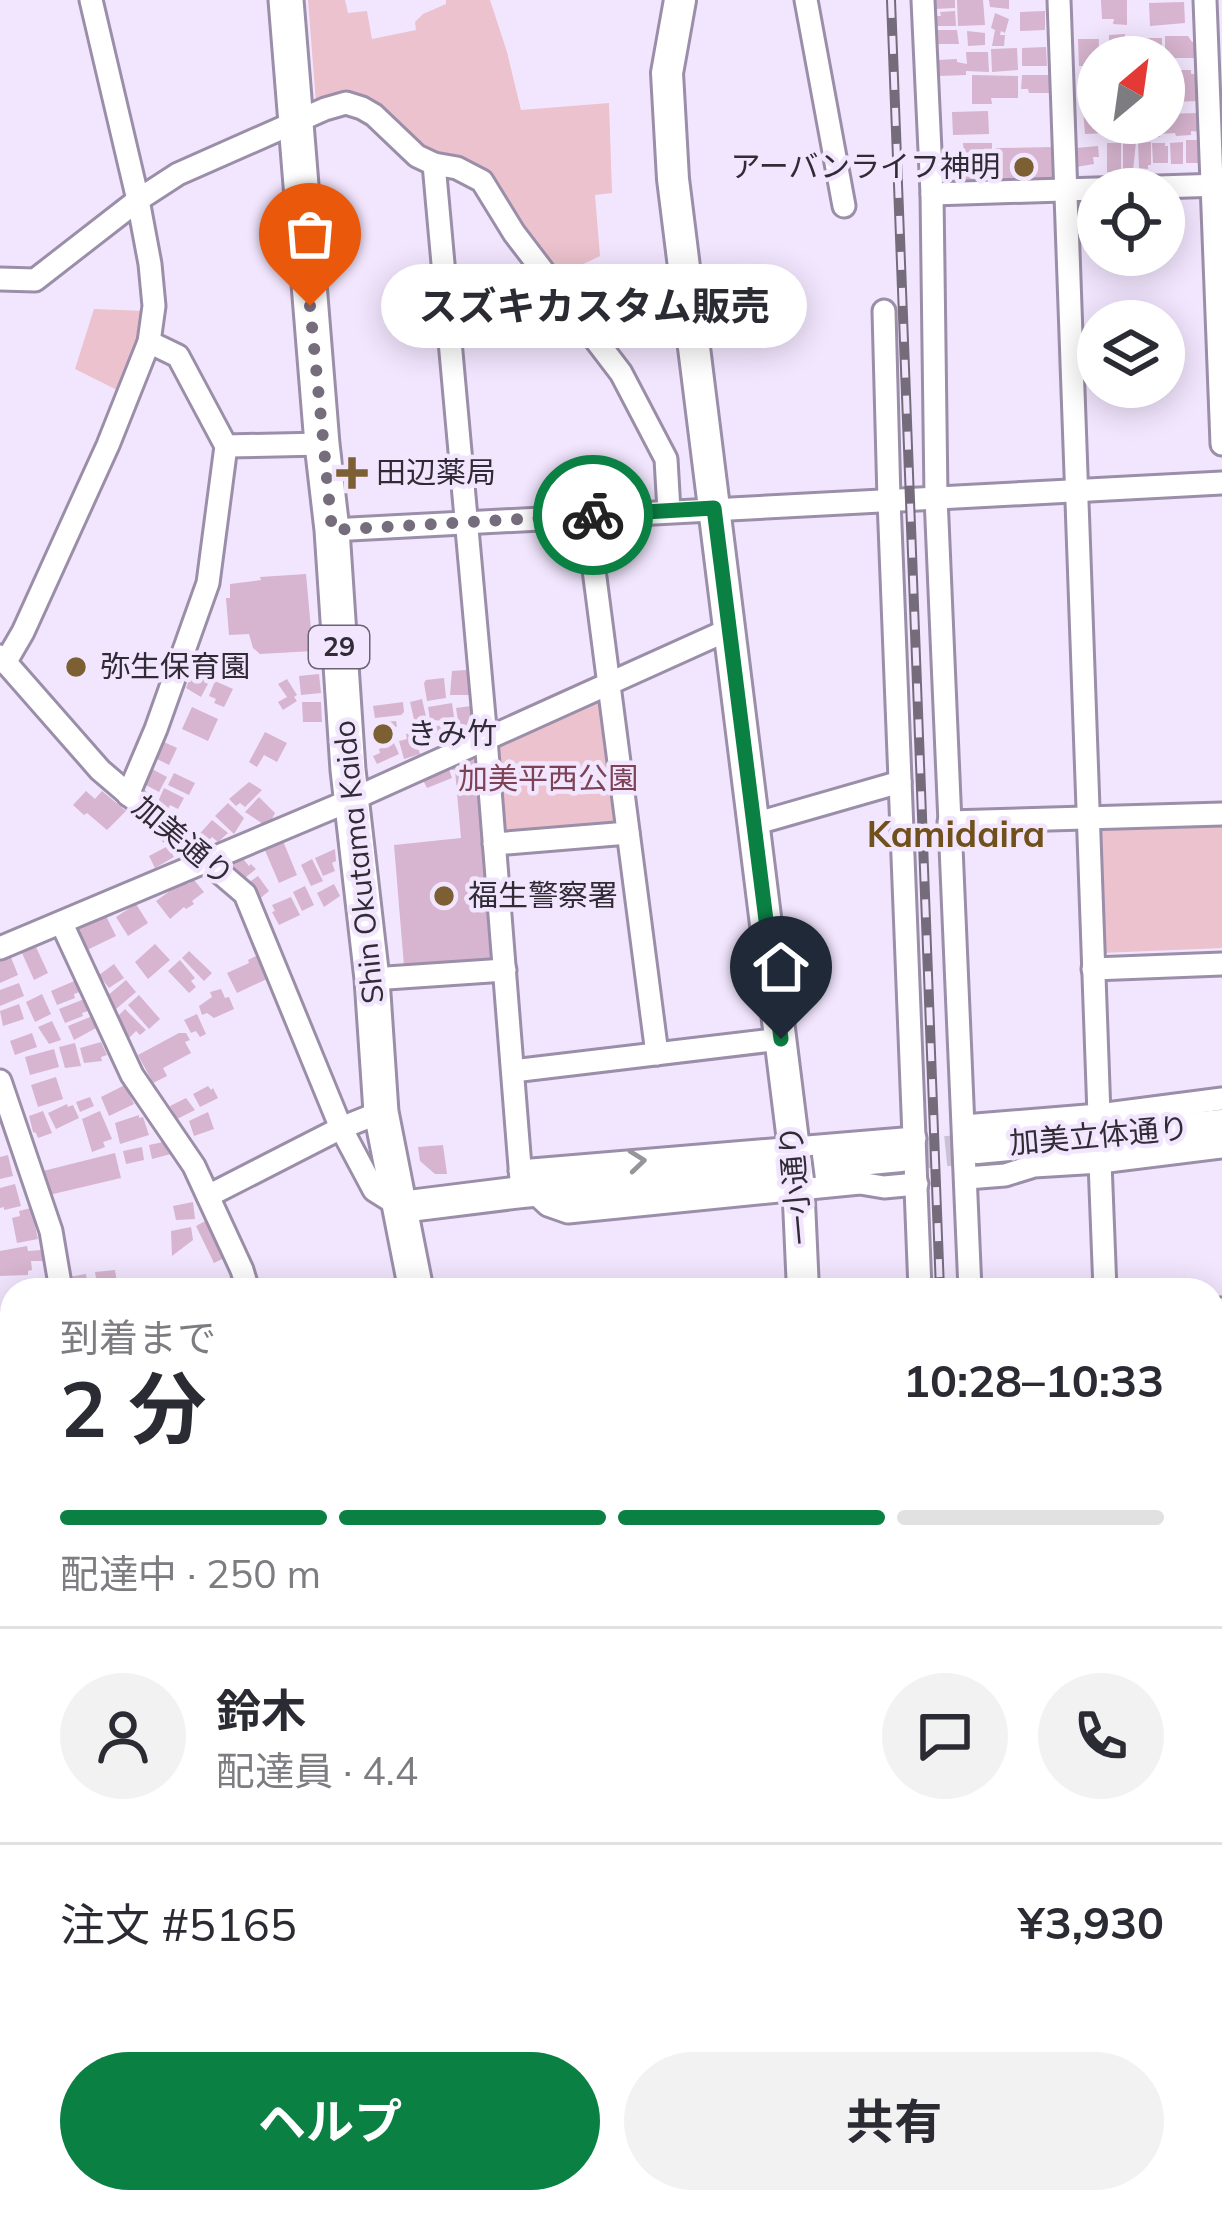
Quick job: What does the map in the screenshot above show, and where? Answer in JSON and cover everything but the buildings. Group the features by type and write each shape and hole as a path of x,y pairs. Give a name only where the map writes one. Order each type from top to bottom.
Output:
{"main road":[{"name":"Shin Okutama Kaido","path":"286,0 381,1112 414,1278"}],"street":[{"path":"3,659 22,632 108,445 149,342 154,306 138,200 91,0"},
{"name":"一小通り","path":"680,0 667,73 673,178 781,1039 802,1278"},
{"path":"806,0 844,206"},
{"path":"922,0 932,194 936,497 969,1151 970,1278"},
{"path":"1059,0 1099,1115"},
{"path":"1205,0 1217,185 1222,443"},
{"path":"0,279 35,280 178,174 294,121 346,103 362,108 417,156 457,168 482,182 514,233 621,373 666,459 669,511"},
{"path":"434,164 513,1071 531,1186 548,1205 568,1212 908,1147"},
{"path":"932,194 1217,185"},
{"path":"884,311 908,1147 917,1184 920,1278"},
{"path":"128,795 208,583 226,446 178,356 149,342"},
{"path":"226,446 322,444"},
{"path":"332,530 1222,483"},
{"path":"587,516 657,1054"},
{"path":"0,948 351,800 730,628"},
{"name":"加美通り","path":"3,659 100,770 245,894 340,1127 374,1190 401,1207"},
{"path":"754,824 900,782"},
{"path":"949,822 1222,814"},
{"path":"494,844 628,833"},
{"path":"62,924 132,1076 194,1166 244,1278"},
{"path":"1093,969 1222,964"},
{"path":"372,979 505,970"},
{"path":"513,1071 781,1039"},
{"path":"0,1081 51,1232 59,1278"},
{"path":"969,1151 1099,1115 1222,1099"},
{"path":"208,1196 340,1127 381,1112"},
{"name":"加美立体通り","path":"969,1151 1222,1125"},
{"path":"531,1186 908,1147"},
{"path":"969,1151 1005,1175 1034,1166 1222,1147"},
{"path":"401,1207 713,1153 884,1187 917,1184"},
{"path":"1100,1162 1105,1278"}],"green space":[{"path":"308,0 345,0 348,13 367,11 372,39 416,30 415,22 423,14 446,0 490,0 521,110 609,103 612,193 595,195 600,256 554,278 503,208 372,106 316,103"},
{"path":"94,309 145,311 141,342 123,393 75,369"},
{"name":"加美平西公園","path":"596,700 603,704 618,820 612,826 505,837 492,752 498,743"},
{"path":"1222,823 1222,948 1101,953 1100,829"}],"tunnel":[{"path":"901,1156 977,1148"}],"railway":[{"path":"891,0 940,1278"}],"way so far":[{"path":"310,306 332,530 593,515"}],"place":[{"name":"アーバンライフ神明","path":"1024,167"},
{"name":"スズキカスタム販売","path":"310,306"},
{"name":"田辺薬局","path":"352,473"},
{"name":"弥生保育園","path":"76,667"},
{"name":"きみ竹","path":"383,734"},
{"name":"福生警察署","path":"444,896"}],"district":[{"name":"Kamidaira","path":"956,834"}],"route":[{"path":"593,515 714,508 781,1039"}]}
